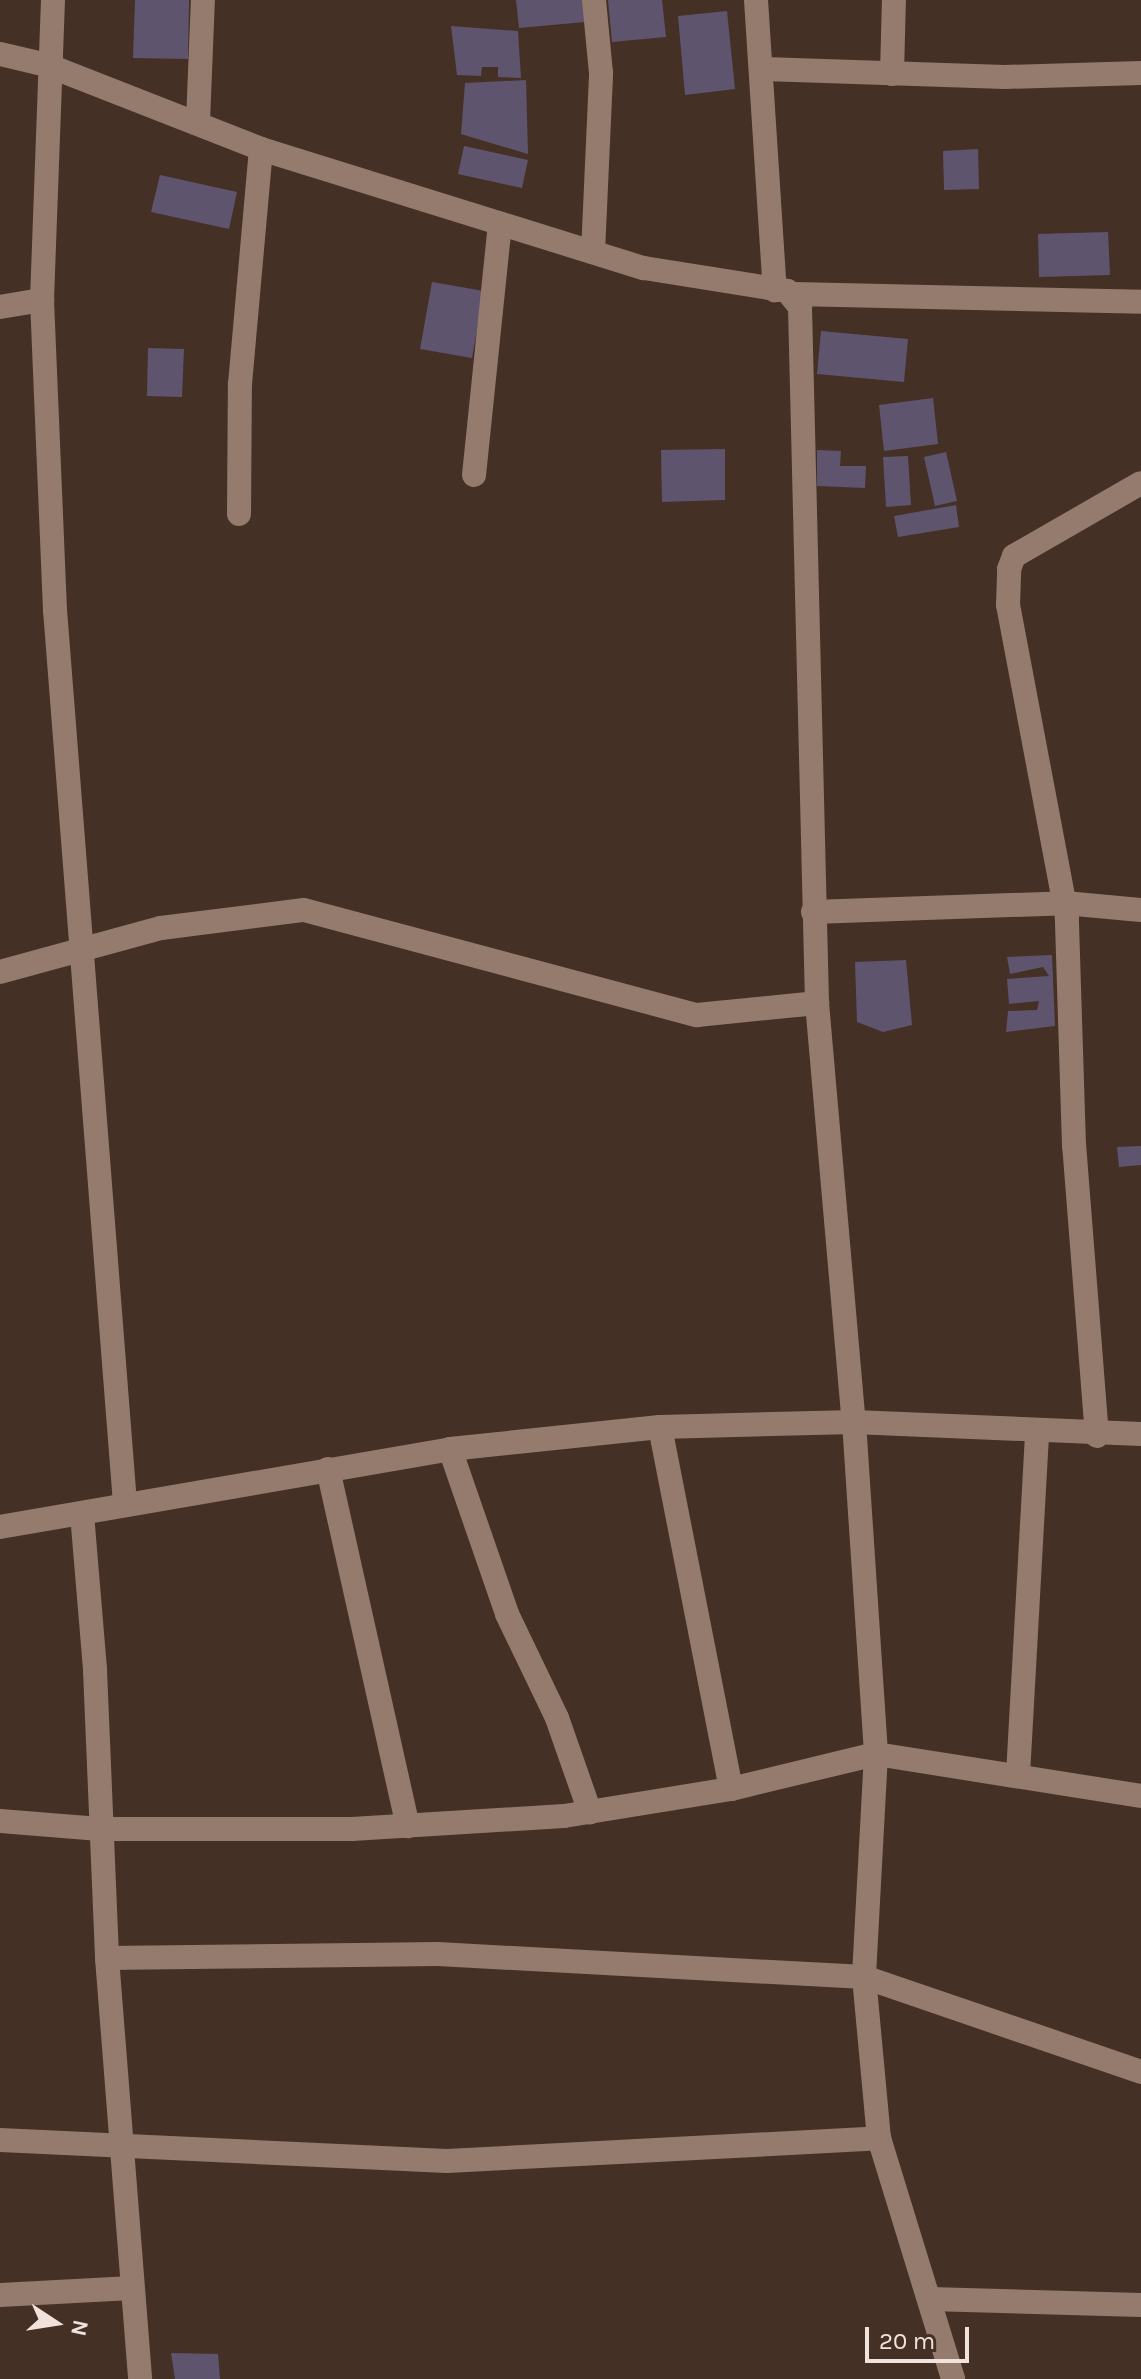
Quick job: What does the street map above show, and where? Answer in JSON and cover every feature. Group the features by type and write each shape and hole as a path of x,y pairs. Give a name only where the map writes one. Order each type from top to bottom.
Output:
{"street":[{"path":"53,0 47,65 42,300 55,610 125,1504"},
{"path":"198,122 203,0"},
{"path":"593,252 601,73 594,0"},
{"path":"756,0 785,292 802,325 817,1003 854,1422 876,1754 864,1977 879,2138 953,2379"},
{"path":"892,74 894,0"},
{"path":"0,54 47,65 261,149 644,268 785,292 977,302 1141,302"},
{"path":"764,69 892,74 1141,73"},
{"path":"239,514 240,384 261,149"},
{"path":"474,475 500,223"},
{"path":"0,307 42,300"},
{"path":"1097,1436 1074,1146 1065,903 1008,605 1009,569 1014,556 1141,483"},
{"path":"813,912 1065,903 1141,910"},
{"path":"0,972 161,928 304,910 697,1015 817,1003"},
{"path":"0,1527 450,1449 660,1427 854,1422 1097,1436 1141,1434"},
{"path":"660,1427 731,1789"},
{"path":"1018,1775 1037,1433"},
{"path":"450,1449 507,1614 557,1718 590,1812"},
{"path":"328,1469 408,1826"},
{"path":"82,1514 107,1958 140,2379"},
{"path":"0,1821 100,1829 408,1826 590,1812 731,1789 876,1754 1141,1796"},
{"path":"107,1958 438,1954 864,1977 1141,2072"},
{"path":"0,2140 121,2143 447,2161 879,2138"},
{"path":"0,2295 132,2288"},
{"path":"930,2299 1141,2305"}],"building":[{"path":"135,0 189,0 188,59 133,58"},
{"path":"516,0 583,0 585,22 519,28"},
{"path":"608,0 662,0 666,37 612,42"},
{"path":"727,11 735,89 685,95 678,16"},
{"path":"451,26 518,31 521,78 498,77 498,67 482,67 481,76 457,75"},
{"path":"526,80 528,154 461,134 465,83"},
{"path":"464,146 528,160 522,188 458,174"},
{"path":"978,149 979,189 944,190 943,151"},
{"path":"160,175 237,192 229,229 151,212"},
{"path":"1108,232 1110,275 1039,277 1038,234"},
{"path":"432,282 484,291 472,358 420,349"},
{"path":"821,331 908,339 904,382 817,374"},
{"path":"148,348 184,349 182,397 147,396"},
{"path":"933,398 938,444 884,451 879,405"},
{"path":"725,449 725,500 662,502 661,450"},
{"path":"817,450 841,451 840,466 866,466 865,488 817,486"},
{"path":"946,452 957,501 935,506 924,457"},
{"path":"908,456 911,505 886,507 883,457"},
{"path":"956,505 959,527 898,537 894,516"},
{"path":"1052,955 1055,1026 1006,1032 1008,1011 1037,1010 1039,1001 1009,1004 1007,979 1049,976 1043,967 1010,974 1007,957"},
{"path":"906,960 912,1025 883,1032 857,1022 855,962"},
{"path":"1141,1146 1141,1165 1119,1167 1117,1147"},
{"path":"171,2353 218,2354 220,2379 175,2379"}]}
